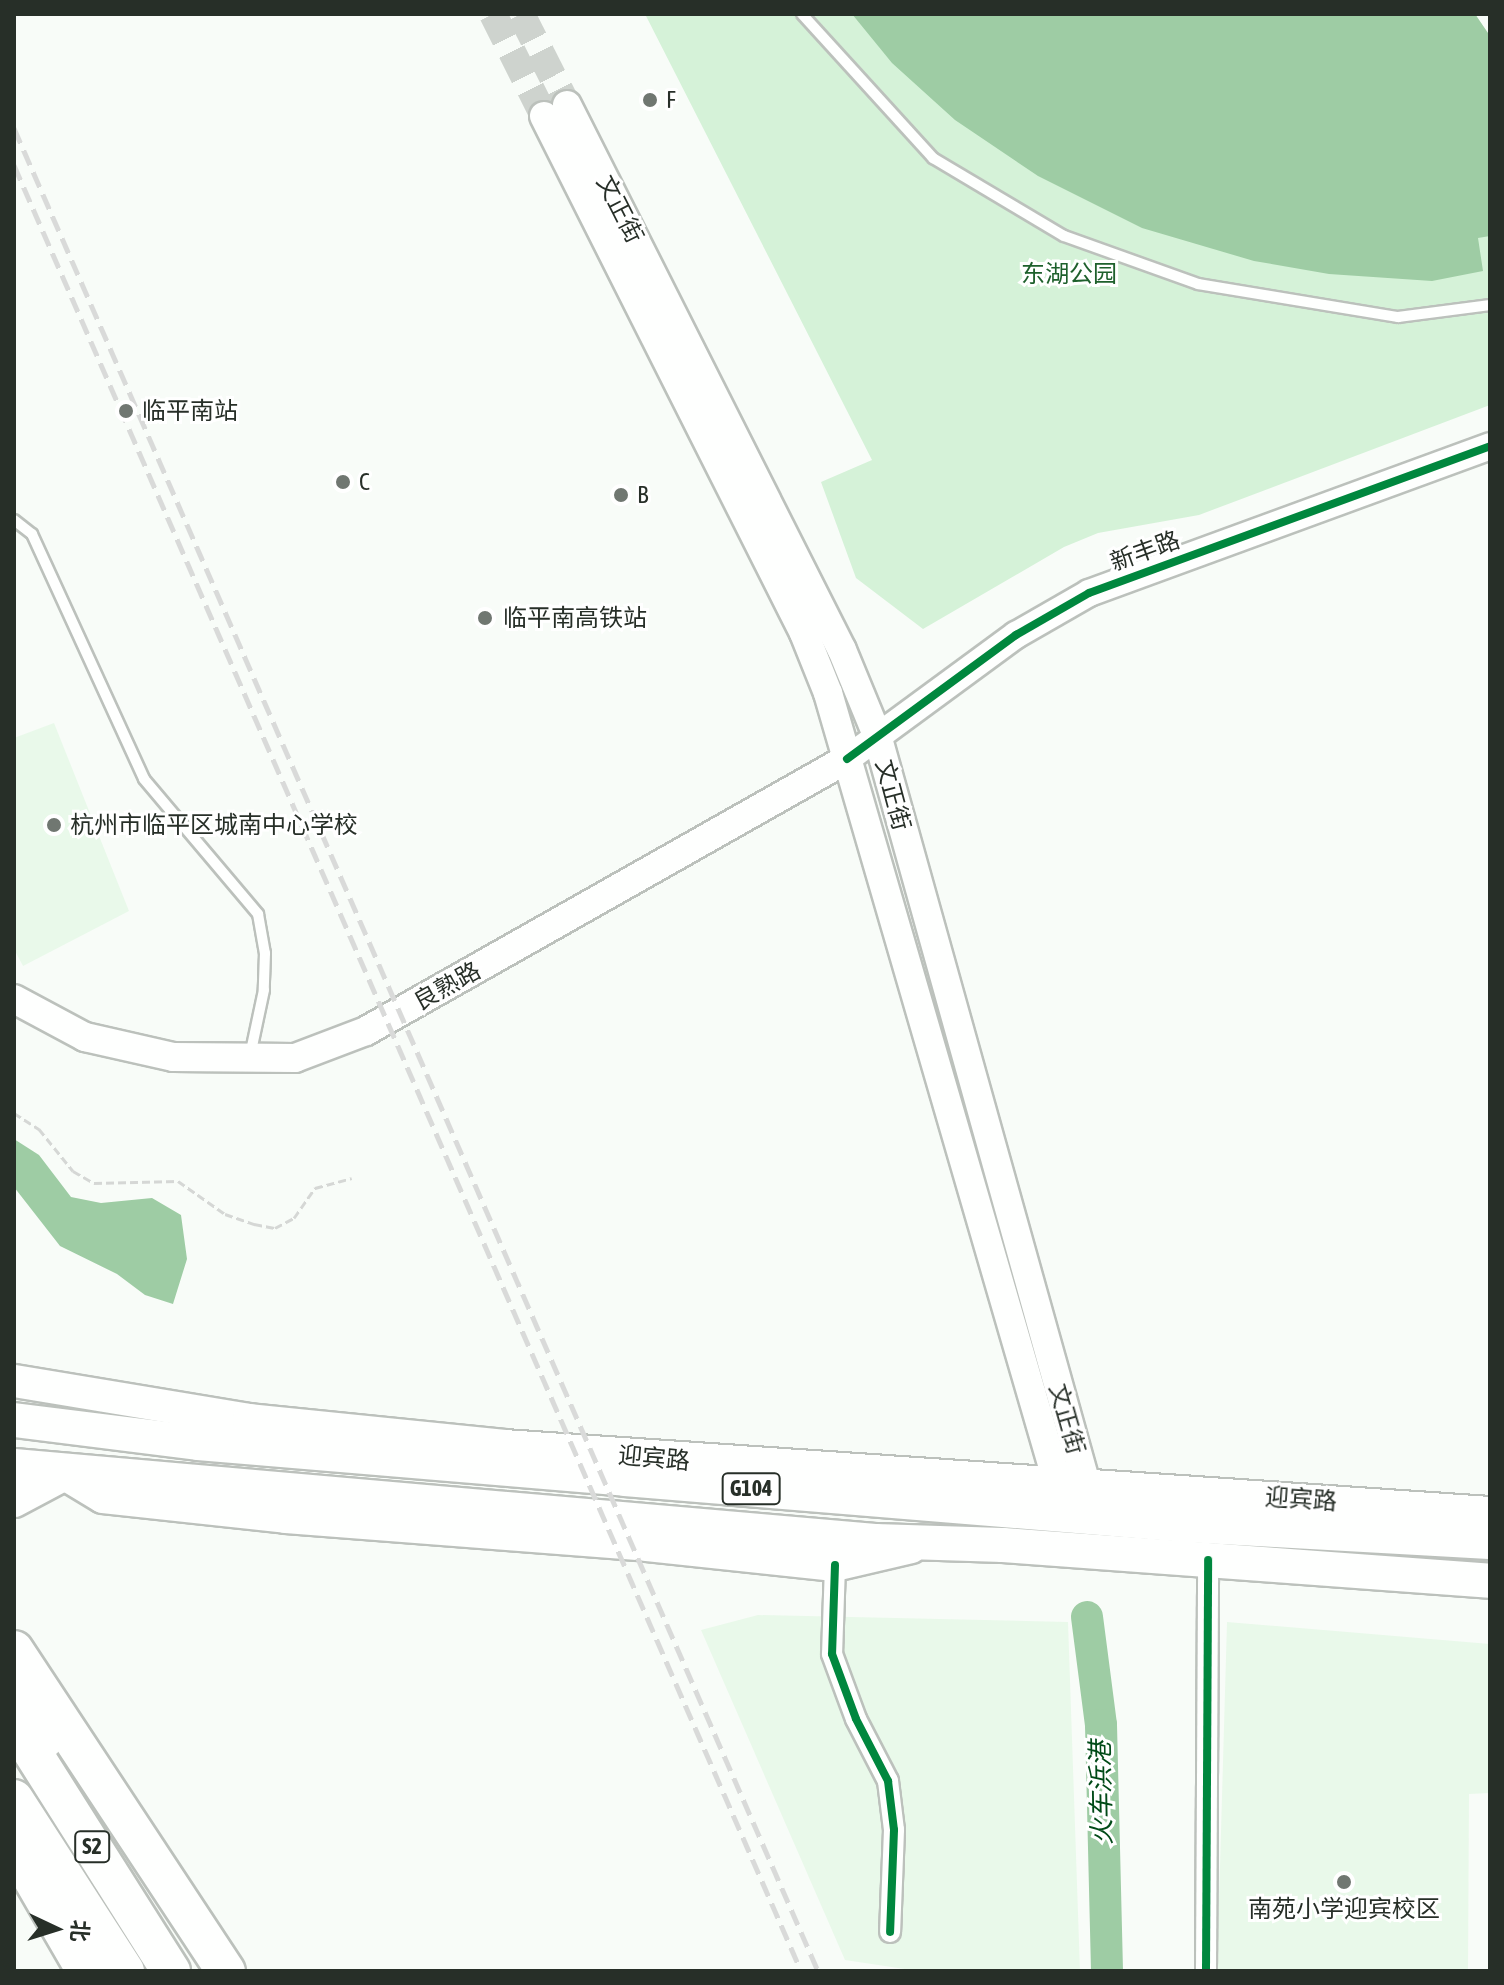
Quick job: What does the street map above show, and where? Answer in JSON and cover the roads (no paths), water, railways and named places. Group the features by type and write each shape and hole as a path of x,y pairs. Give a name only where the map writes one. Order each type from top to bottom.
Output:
{"highway":[{"name":"迎宾路","path":"14,1420 183,1441 625,1479 1186,1525 1490,1542"},
{"name":"G104","path":"14,1466 65,1474 930,1543 1490,1581"},
{"path":"14,1650 226,1971"},
{"name":"S2","path":"14,1723 171,1971"},
{"name":"S2","path":"14,1799 125,1971"},
{"path":"14,1847 86,1971"}],"main road":[{"name":"文正街","path":"556,110 842,650 877,735 1072,1482 847,759 804,633 556,110"},
{"name":"良熟路","path":"14,999 85,1037 173,1057 295,1058 366,1031 847,759"},
{"name":"迎宾路","path":"14,1381 249,1420 489,1444 728,1464 1072,1482 1490,1513"},
{"path":"14,1501 65,1474 103,1497 835,1565 930,1543"},
{"path":"14,1692 192,1971"},
{"path":"14,1828 102,1971"}],"street":[{"name":"新丰路","path":"847,759 1016,635 1089,593 1490,446"},
{"path":"1206,1971 1208,1560"},
{"path":"835,1565 832,1654 856,1719 888,1781 894,1830 890,1932"}],"lane":[{"path":"802,14 933,158 1064,236 1198,284 1383,315 1490,305"},
{"path":"14,520 32,534 144,779 194,842 258,914 265,953 264,990 250,1058"}],"waterway":[{"name":"火车浜港","path":"1087,1617 1101,1725 1107,1971"}],"tunnel":[{"path":"493,14 544,116"},
{"path":"521,14 567,105"}],"railway":[{"path":"14,128 818,1971"},
{"path":"14,165 801,1971"}],"place":[{"name":"F","path":"650,100"},
{"name":"临平南站","path":"126,411"},
{"name":"C","path":"343,482"},
{"name":"B","path":"621,495"},
{"name":"临平南高铁站","path":"485,618"},
{"name":"杭州市临平区城南中心学校","path":"54,825"},
{"name":"南苑小学迎宾校区","path":"1344,1882"}],"park label":[{"name":"东湖公园","path":"1069,274"}]}
